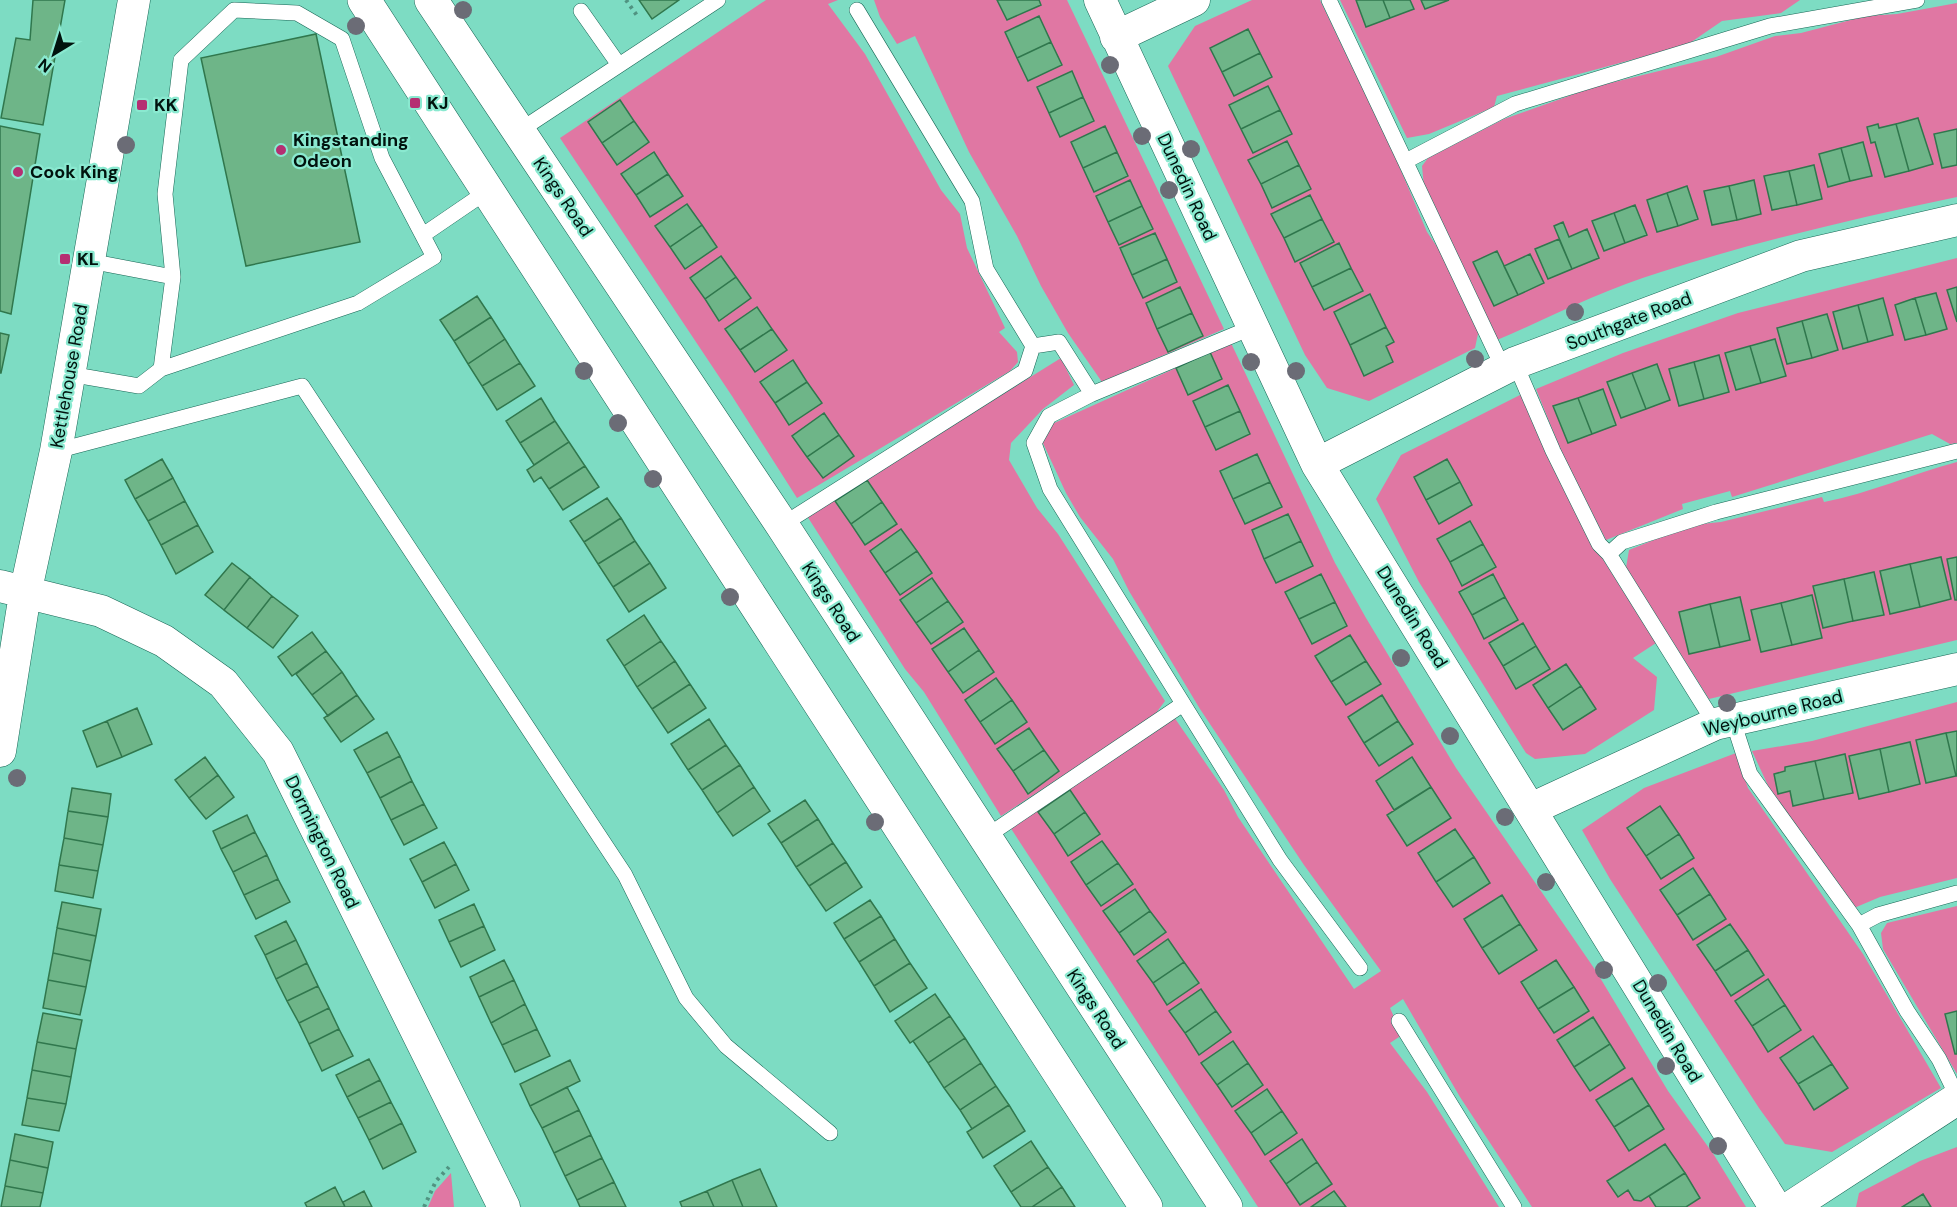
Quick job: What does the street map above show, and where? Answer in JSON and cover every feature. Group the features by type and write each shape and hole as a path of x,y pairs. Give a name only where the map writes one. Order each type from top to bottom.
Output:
{"main road":[{"path":"364,0 486,192 1146,1207"},
{"name":"Kings Road","path":"431,0 782,525 1226,1207"}],"street":[{"name":"Kettlehouse Road","path":"0,751 13,590 56,451 134,0"},
{"name":"Dunedin Road","path":"1100,0 1317,464 1775,1207"},
{"path":"1116,37 1194,0"},
{"name":"Southgate Road","path":"1317,464 1509,367 1801,256 1957,220"},
{"name":"Dormington Road","path":"13,590 101,611 164,642 223,684 278,752 504,1207"},
{"name":"Weybourne Road","path":"1531,809 1724,723 1957,669"},
{"path":"1791,1207 1957,1097"}],"lane":[{"path":"519,131 718,0"},
{"path":"1329,0 1406,161 1599,544 1610,554 1724,723 1750,774 1859,925 1907,1011 1939,1059 1957,1097"},
{"path":"1406,161 1515,104 1826,8 1917,0"},
{"path":"69,374 139,386 161,369 358,303 434,257 382,158 342,39 297,13 234,10 181,60 165,194 173,277 161,369"},
{"path":"782,525 1025,371 1033,346 986,268 972,201 857,10"},
{"path":"581,11 619,65"},
{"path":"423,236 486,192"},
{"path":"89,261 173,277"},
{"path":"1253,327 1092,394 1048,416 1034,443 1050,489 1183,704 1280,860 1360,968"},
{"path":"1033,346 1059,342 1092,394"},
{"path":"56,451 302,386 625,875 687,998 726,1046 830,1132"},
{"path":"1610,554 1622,542 1716,512 1957,451"},
{"path":"984,838 1183,704"},
{"path":"1859,925 1878,915 1957,893"},
{"path":"1399,1021 1514,1207"}],"path":[{"path":"626,0 638,17"},
{"path":"424,1207 436,1181 448,1167 476,1151"}],"shaded area":[{"path":"766,0 838,0 828,4 865,54 941,190 960,214 967,248 1005,328 999,332 1017,352 1018,362 1010,371 797,498 560,138"},
{"path":"874,0 1067,0 1224,329 1102,382 1068,333 1041,286 1017,236 969,152 915,36 897,44 880,17"},
{"path":"1252,0 1320,0 1394,154 1427,232 1442,254 1479,329 1475,348 1369,401 1327,388 1305,355 1168,66 1195,26"},
{"path":"1340,0 1800,0 1781,13 1722,21 1687,45 1497,96 1494,107 1429,134 1407,138"},
{"path":"1957,3 1957,197 1808,231 1697,261 1619,287 1497,340 1424,187 1422,166 1428,158 1504,119 1594,87 1716,57 1775,36 1801,33 1866,16 1897,14"},
{"path":"1957,258 1957,443 1950,444 1932,434 1732,497 1730,491 1682,504 1683,509 1606,540 1565,461 1536,389 1623,353 1738,313"},
{"path":"1231,343 1335,563 1366,618 1456,768 1596,971 1668,1091 1714,1155 1746,1207 1532,1207 1460,1097 1403,999 1390,1008 1402,1035 1390,1043 1427,1092 1499,1207 1258,1207 1010,827 1174,717 1224,790 1238,817 1354,989 1381,971 1304,865 1200,709 1129,591 1113,559 1080,517 1042,441 1052,424"},
{"path":"1061,358 1074,385 1043,409 1011,443 1009,460 1037,508 1058,534 1165,701 1153,717 1001,816 924,692 905,669 807,516"},
{"path":"1522,394 1594,545 1656,643 1633,658 1657,677 1654,710 1585,754 1535,759 1526,753 1419,582 1376,499 1401,455"},
{"path":"1957,462 1957,640 1709,699 1626,568 1629,550 1691,525 1721,522 1822,497 1824,502 1841,498"},
{"path":"1957,702 1957,878 1880,897 1854,908 1771,792 1752,751 1812,741"},
{"path":"1736,753 1748,788 1863,954 1941,1088 1832,1152 1785,1144 1759,1108 1610,879 1582,830 1644,788"},
{"path":"1957,906 1957,1074 1883,949 1881,933 1887,923"},
{"path":"1957,1147 1957,1207 1856,1207 1859,1193 1920,1161"},
{"path":"451,1173 454,1207 428,1207 435,1191"}],"building":[{"path":"33,0 65,0 43,125 1,118 16,38 30,40"},
{"path":"639,0 679,0 652,19"},
{"path":"997,0 1039,0 1041,5 1007,20"},
{"path":"1356,0 1383,0 1390,18 1366,27"},
{"path":"1383,0 1410,0 1414,9 1390,18"},
{"path":"1421,0 1449,0 1425,9"},
{"path":"1039,16 1051,42 1017,58 1005,32"},
{"path":"1248,29 1260,53 1222,72 1210,48"},
{"name":"Kingstanding Odeon","path":"316,34 360,242 246,266 201,58"},
{"path":"1051,42 1062,65 1028,81 1017,58"},
{"path":"1260,53 1272,77 1234,96 1222,72"},
{"path":"1072,71 1083,97 1049,113 1037,87"},
{"path":"1268,86 1280,110 1241,129 1229,105"},
{"path":"1083,97 1094,121 1060,137 1049,113"},
{"path":"620,100 634,121 602,143 588,122"},
{"path":"1280,110 1292,134 1253,153 1241,129"},
{"path":"1918,118 1933,164 1909,171 1896,124"},
{"path":"634,121 649,142 617,165 602,143"},
{"path":"1878,124 1879,128 1896,124 1909,171 1885,177 1875,142 1871,143 1867,127"},
{"path":"0,126 40,134 11,314 0,311"},
{"path":"1105,126 1117,152 1083,168 1071,142"},
{"path":"1957,129 1957,165 1942,168 1934,134"},
{"path":"1287,141 1299,165 1261,184 1248,160"},
{"path":"1863,142 1872,176 1850,181 1841,148"},
{"path":"1841,148 1850,181 1828,187 1819,154"},
{"path":"654,152 668,174 636,195 621,174"},
{"path":"1117,152 1128,176 1094,192 1083,168"},
{"path":"1299,165 1311,189 1272,208 1261,184"},
{"path":"1814,165 1822,199 1797,205 1789,171"},
{"path":"1789,171 1797,205 1772,210 1764,176"},
{"path":"668,174 683,196 650,217 636,195"},
{"path":"1130,180 1142,206 1108,222 1096,196"},
{"path":"1754,180 1761,214 1737,220 1729,186"},
{"path":"1687,186 1698,219 1678,226 1667,193"},
{"path":"1729,186 1737,220 1712,225 1704,191"},
{"path":"1667,193 1678,226 1657,232 1647,200"},
{"path":"1310,195 1322,219 1284,238 1271,214"},
{"path":"687,204 702,225 670,247 655,226"},
{"path":"1635,205 1647,235 1625,243 1614,213"},
{"path":"1142,206 1153,229 1119,245 1108,222"},
{"path":"1614,213 1625,243 1604,251 1592,221"},
{"path":"1322,219 1334,242 1295,262 1284,238"},
{"path":"1563,222 1569,237 1587,229 1599,258 1572,269 1554,226"},
{"path":"702,225 717,247 685,269 670,247"},
{"path":"1155,233 1167,259 1132,275 1120,248"},
{"path":"1559,239 1572,269 1548,279 1535,249"},
{"path":"1339,243 1351,268 1312,287 1300,263"},
{"path":"1497,251 1518,295 1494,306 1473,262"},
{"path":"1530,254 1544,283 1518,295 1504,266"},
{"path":"721,256 736,277 705,299 690,278"},
{"path":"1167,259 1177,282 1143,298 1132,275"},
{"path":"1351,268 1363,291 1324,310 1312,287"},
{"path":"736,277 751,298 719,321 705,299"},
{"path":"1180,287 1192,313 1157,329 1146,303"},
{"path":"1957,287 1957,322 1947,290"},
{"path":"1936,293 1947,329 1926,335 1915,298"},
{"path":"1370,294 1386,327 1350,345 1334,312"},
{"path":"477,296 491,317 454,341 440,320"},
{"path":"1883,298 1893,335 1868,342 1858,305"},
{"path":"1915,298 1926,335 1905,340 1895,305"},
{"path":"1858,305 1868,342 1843,349 1833,312"},
{"path":"757,307 772,329 740,350 725,329"},
{"path":"1192,313 1203,336 1168,352 1157,329"},
{"path":"1827,314 1838,350 1812,358 1802,321"},
{"path":"491,317 505,339 468,364 454,341"},
{"path":"1802,321 1812,358 1787,364 1777,328"},
{"path":"1386,327 1394,342 1386,346 1393,362 1364,376 1350,345"},
{"path":"772,329 787,350 755,372 740,350"},
{"path":"0,333 9,335 1,373 0,373"},
{"path":"505,339 520,363 482,386 468,364"},
{"path":"1775,339 1786,376 1761,383 1750,346"},
{"path":"1750,346 1761,383 1736,390 1725,353"},
{"path":"1210,352 1222,379 1188,395 1176,368"},
{"path":"1719,355 1729,392 1704,399 1694,362"},
{"path":"793,360 807,382 775,403 760,382"},
{"path":"1694,362 1704,399 1679,406 1669,369"},
{"path":"520,363 535,386 497,410 482,386"},
{"path":"1657,364 1670,400 1646,409 1632,373"},
{"path":"1632,373 1646,409 1621,418 1607,382"},
{"path":"807,382 822,403 789,425 775,403"},
{"path":"1228,385 1240,411 1205,427 1193,401"},
{"path":"1603,389 1616,425 1592,434 1578,398"},
{"path":"541,398 555,421 520,443 506,421"},
{"path":"1578,398 1592,434 1568,443 1553,406"},
{"path":"1240,411 1250,434 1216,450 1205,427"},
{"path":"824,413 839,435 807,457 792,436"},
{"path":"555,421 569,442 534,465 520,443"},
{"path":"839,435 854,456 823,478 807,457"},
{"path":"569,442 585,466 549,489 541,477 534,482 527,470"},
{"path":"1257,454 1270,482 1233,499 1220,471"},
{"path":"162,459 173,478 135,499 125,480"},
{"path":"1447,459 1460,482 1426,500 1414,477"},
{"path":"585,466 599,487 563,510 549,489"},
{"path":"173,478 185,501 148,521 135,499"},
{"path":"867,480 882,502 851,524 835,501"},
{"path":"1270,482 1282,507 1245,524 1233,499"},
{"path":"1460,482 1472,505 1439,524 1426,500"},
{"path":"607,498 621,518 584,542 570,521"},
{"path":"185,501 198,525 161,545 148,521"},
{"path":"882,502 897,524 865,545 851,524"},
{"path":"1288,514 1301,541 1264,559 1252,530"},
{"path":"621,518 635,541 598,564 584,542"},
{"path":"1470,521 1483,544 1450,562 1437,539"},
{"path":"198,525 213,552 176,574 161,545"},
{"path":"901,529 917,551 885,573 870,551"},
{"path":"635,541 650,563 613,587 598,564"},
{"path":"1301,541 1313,566 1276,583 1264,559"},
{"path":"1483,544 1496,567 1462,586 1450,562"},
{"path":"917,551 932,573 900,595 885,573"},
{"path":"1941,557 1951,599 1920,607 1910,564"},
{"path":"1957,557 1957,600 1955,600 1947,559"},
{"path":"232,563 250,577 224,610 205,595"},
{"path":"650,563 666,588 629,612 613,587"},
{"path":"1910,564 1920,607 1890,614 1880,571"},
{"path":"1874,572 1884,615 1853,621 1844,579"},
{"path":"1321,574 1335,602 1299,619 1285,592"},
{"path":"1493,574 1505,597 1472,615 1459,592"},
{"path":"250,577 272,596 247,628 224,610"},
{"path":"932,578 948,601 916,623 900,600"},
{"path":"1844,579 1853,621 1823,628 1813,586"},
{"path":"1812,595 1822,638 1792,645 1781,603"},
{"path":"272,596 298,616 273,648 247,628"},
{"path":"1505,597 1518,620 1484,639 1472,615"},
{"path":"1740,597 1750,640 1720,647 1710,604"},
{"path":"948,601 963,622 931,644 916,623"},
{"path":"1335,602 1347,626 1312,644 1299,619"},
{"path":"1781,603 1792,645 1761,652 1751,610"},
{"path":"1710,604 1720,647 1689,654 1679,612"},
{"path":"644,615 661,641 624,666 607,640"},
{"path":"1523,623 1536,646 1503,666 1489,643"},
{"path":"964,628 979,650 948,672 932,649"},
{"path":"312,632 326,651 292,676 278,657"},
{"path":"1350,635 1366,661 1331,682 1315,656"},
{"path":"661,641 675,661 637,687 624,666"},
{"path":"1536,646 1550,669 1516,689 1503,666"},
{"path":"979,650 994,672 963,693 948,672"},
{"path":"326,651 342,672 312,695 296,674"},
{"path":"675,661 690,684 652,709 637,687"},
{"path":"1366,661 1381,684 1346,705 1331,682"},
{"path":"1566,664 1581,686 1548,708 1533,685"},
{"path":"342,672 357,695 328,716 312,695"},
{"path":"996,678 1012,700 980,722 965,700"},
{"path":"690,684 706,708 668,733 652,709"},
{"path":"1581,686 1596,709 1563,730 1548,708"},
{"path":"357,695 374,719 341,742 324,718"},
{"path":"1382,695 1398,721 1364,743 1348,717"},
{"path":"1012,700 1027,722 995,744 980,722"},
{"path":"137,708 152,744 122,757 107,721"},
{"path":"709,719 726,745 688,770 671,744"},
{"path":"107,721 122,757 97,767 83,731"},
{"path":"1398,721 1413,744 1379,766 1364,743"},
{"path":"1029,728 1044,750 1013,771 997,749"},
{"path":"1957,731 1957,776 1956,776 1946,733"},
{"path":"387,732 400,756 367,773 354,750"},
{"path":"1946,733 1956,776 1926,783 1916,740"},
{"path":"1910,742 1920,784 1889,792 1880,749"},
{"path":"726,745 740,765 702,790 688,770"},
{"path":"1880,749 1889,792 1859,799 1849,756"},
{"path":"1044,750 1059,771 1028,794 1013,771"},
{"path":"1845,754 1853,793 1824,799 1815,761"},
{"path":"400,756 412,781 380,798 367,773"},
{"path":"205,757 218,775 189,798 175,780"},
{"path":"1412,757 1431,787 1394,810 1376,781"},
{"path":"1815,761 1824,799 1793,806 1790,791 1778,794 1774,774 1785,771 1785,767"},
{"path":"740,765 754,787 717,813 702,790"},
{"path":"218,775 234,797 206,819 189,798"},
{"path":"412,781 424,804 391,820 380,798"},
{"path":"754,787 770,811 733,836 717,813"},
{"path":"1431,787 1451,818 1407,846 1387,815"},
{"path":"72,788 111,794 108,817 68,811"},
{"path":"1070,790 1085,812 1054,834 1038,812"},
{"path":"805,800 818,819 781,843 768,824"},
{"path":"424,804 437,828 404,845 391,820"},
{"path":"1660,806 1679,834 1646,856 1627,828"},
{"path":"68,811 108,817 103,845 64,838"},
{"path":"1085,812 1100,834 1068,856 1054,834"},
{"path":"247,815 255,832 221,849 213,831"},
{"path":"818,819 833,843 796,867 781,843"},
{"path":"1455,829 1474,857 1436,882 1418,853"},
{"path":"255,832 267,855 233,872 221,849"},
{"path":"1679,834 1694,858 1661,879 1646,856"},
{"path":"64,838 103,845 98,871 59,865"},
{"path":"1102,841 1118,863 1086,885 1071,862"},
{"path":"444,842 456,864 422,882 410,859"},
{"path":"833,843 846,862 809,886 796,867"},
{"path":"267,855 278,879 244,895 233,872"},
{"path":"1474,857 1490,883 1453,907 1436,882"},
{"path":"846,862 862,887 826,911 809,886"},
{"path":"1118,863 1133,884 1101,906 1086,885"},
{"path":"456,864 469,890 435,908 422,882"},
{"path":"59,865 98,871 93,898 55,891"},
{"path":"1693,868 1710,894 1677,915 1660,890"},
{"path":"278,879 290,902 256,919 244,895"},
{"path":"1135,889 1150,911 1119,933 1103,911"},
{"path":"1710,894 1726,919 1693,940 1677,915"},
{"path":"1502,895 1520,924 1482,948 1464,919"},
{"path":"870,900 881,916 844,939 834,923"},
{"path":"62,902 101,909 96,936 57,928"},
{"path":"474,904 484,926 449,942 439,920"},
{"path":"1150,911 1166,932 1134,955 1119,933"},
{"path":"881,916 895,939 859,962 844,939"},
{"path":"286,921 296,940 265,955 255,936"},
{"path":"1520,924 1537,950 1499,974 1482,948"},
{"path":"1730,924 1748,950 1715,971 1697,945"},
{"path":"484,926 495,950 461,967 449,942"},
{"path":"57,928 96,936 91,961 53,953"},
{"path":"895,939 910,963 874,986 859,962"},
{"path":"1168,939 1184,962 1153,983 1137,961"},
{"path":"296,940 307,963 276,979 265,955"},
{"path":"1748,950 1764,975 1731,996 1715,971"},
{"path":"53,953 91,961 86,987 48,980"},
{"path":"504,960 514,980 479,997 470,977"},
{"path":"1556,960 1574,987 1538,1009 1521,982"},
{"path":"1184,962 1199,983 1167,1005 1153,983"},
{"path":"307,963 318,986 287,1001 276,979"},
{"path":"910,963 927,988 890,1012 874,986"},
{"path":"1768,979 1785,1005 1752,1026 1735,1001"},
{"path":"48,980 86,987 80,1015 43,1008"},
{"path":"514,980 525,1004 491,1023 479,997"},
{"path":"318,986 329,1008 299,1023 287,1001"},
{"path":"1574,987 1589,1011 1554,1033 1538,1009"},
{"path":"1201,989 1216,1011 1185,1033 1169,1011"},
{"path":"935,994 950,1016 910,1043 895,1021"},
{"path":"525,1004 537,1029 502,1045 491,1023"},
{"path":"1785,1005 1801,1030 1768,1052 1752,1026"},
{"path":"329,1008 339,1029 309,1044 299,1023"},
{"path":"1216,1011 1231,1032 1199,1055 1185,1033"},
{"path":"1957,1011 1957,1054 1955,1054 1945,1014"},
{"path":"43,1013 82,1020 76,1049 37,1042"},
{"path":"950,1016 965,1038 928,1063 913,1041"},
{"path":"1593,1017 1610,1044 1574,1067 1557,1040"},
{"path":"339,1029 353,1056 322,1071 309,1044"},
{"path":"537,1029 550,1056 515,1072 502,1045"},
{"path":"1813,1036 1832,1064 1798,1084 1780,1058"},
{"path":"965,1038 981,1063 944,1088 928,1063"},
{"path":"1233,1041 1248,1063 1217,1085 1201,1063"},
{"path":"37,1042 76,1049 71,1077 32,1070"},
{"path":"1610,1044 1625,1068 1590,1091 1574,1067"},
{"path":"369,1059 380,1080 347,1097 336,1075"},
{"path":"570,1060 580,1081 530,1106 520,1084"},
{"path":"981,1063 996,1086 960,1110 944,1088"},
{"path":"1248,1063 1263,1085 1232,1107 1217,1085"},
{"path":"1832,1064 1848,1088 1814,1110 1798,1084"},
{"path":"32,1070 71,1077 66,1104 27,1098"},
{"path":"1632,1078 1649,1105 1614,1127 1596,1100"},
{"path":"380,1080 391,1102 358,1118 347,1097"},
{"path":"996,1086 1009,1105 972,1129 960,1110"},
{"path":"567,1087 579,1110 542,1128 530,1106"},
{"path":"1267,1089 1282,1111 1251,1133 1235,1111"},
{"path":"27,1098 66,1104 59,1131 22,1125"},
{"path":"391,1102 402,1123 369,1140 358,1118"},
{"path":"1009,1105 1025,1131 983,1158 967,1132"},
{"path":"1649,1105 1664,1129 1629,1151 1614,1127"},
{"path":"579,1110 591,1135 554,1153 542,1128"},
{"path":"1282,1111 1297,1133 1265,1155 1251,1133"},
{"path":"402,1123 416,1152 383,1169 369,1140"},
{"path":"15,1134 53,1142 48,1168 10,1160"},
{"path":"591,1135 602,1158 565,1176 554,1153"},
{"path":"1302,1139 1317,1162 1286,1184 1270,1161"},
{"path":"1031,1141 1048,1167 1011,1192 994,1166"},
{"path":"1665,1144 1685,1173 1641,1201 1634,1200 1628,1190 1618,1197 1607,1181"},
{"path":"602,1158 614,1182 577,1200 565,1176"},
{"path":"10,1160 48,1168 43,1193 5,1186"},
{"path":"1317,1162 1332,1184 1300,1205 1286,1184"},
{"path":"1048,1167 1062,1187 1032,1207 1021,1207 1011,1192"},
{"path":"760,1169 777,1207 743,1207 732,1180"},
{"path":"1685,1173 1700,1198 1686,1207 1656,1207 1649,1196"},
{"path":"732,1180 743,1207 714,1207 707,1191"},
{"path":"614,1182 626,1207 580,1207 577,1200"},
{"path":"5,1186 43,1193 40,1207 1,1207"},
{"path":"335,1187 345,1207 307,1207 305,1203"},
{"path":"1062,1187 1075,1207 1032,1207"},
{"path":"364,1191 372,1207 345,1207 343,1202"},
{"path":"707,1191 714,1207 682,1207 680,1202"},
{"path":"1334,1191 1346,1207 1311,1207"},
{"path":"1923,1194 1931,1207 1902,1207"}],"place":[{"name":"KJ","path":"415,103"},
{"name":"KK","path":"142,105"},
{"name":"Kingstanding Odeon","path":"281,150"},
{"name":"Cook King","path":"18,172"},
{"name":"KL","path":"65,259"}]}
